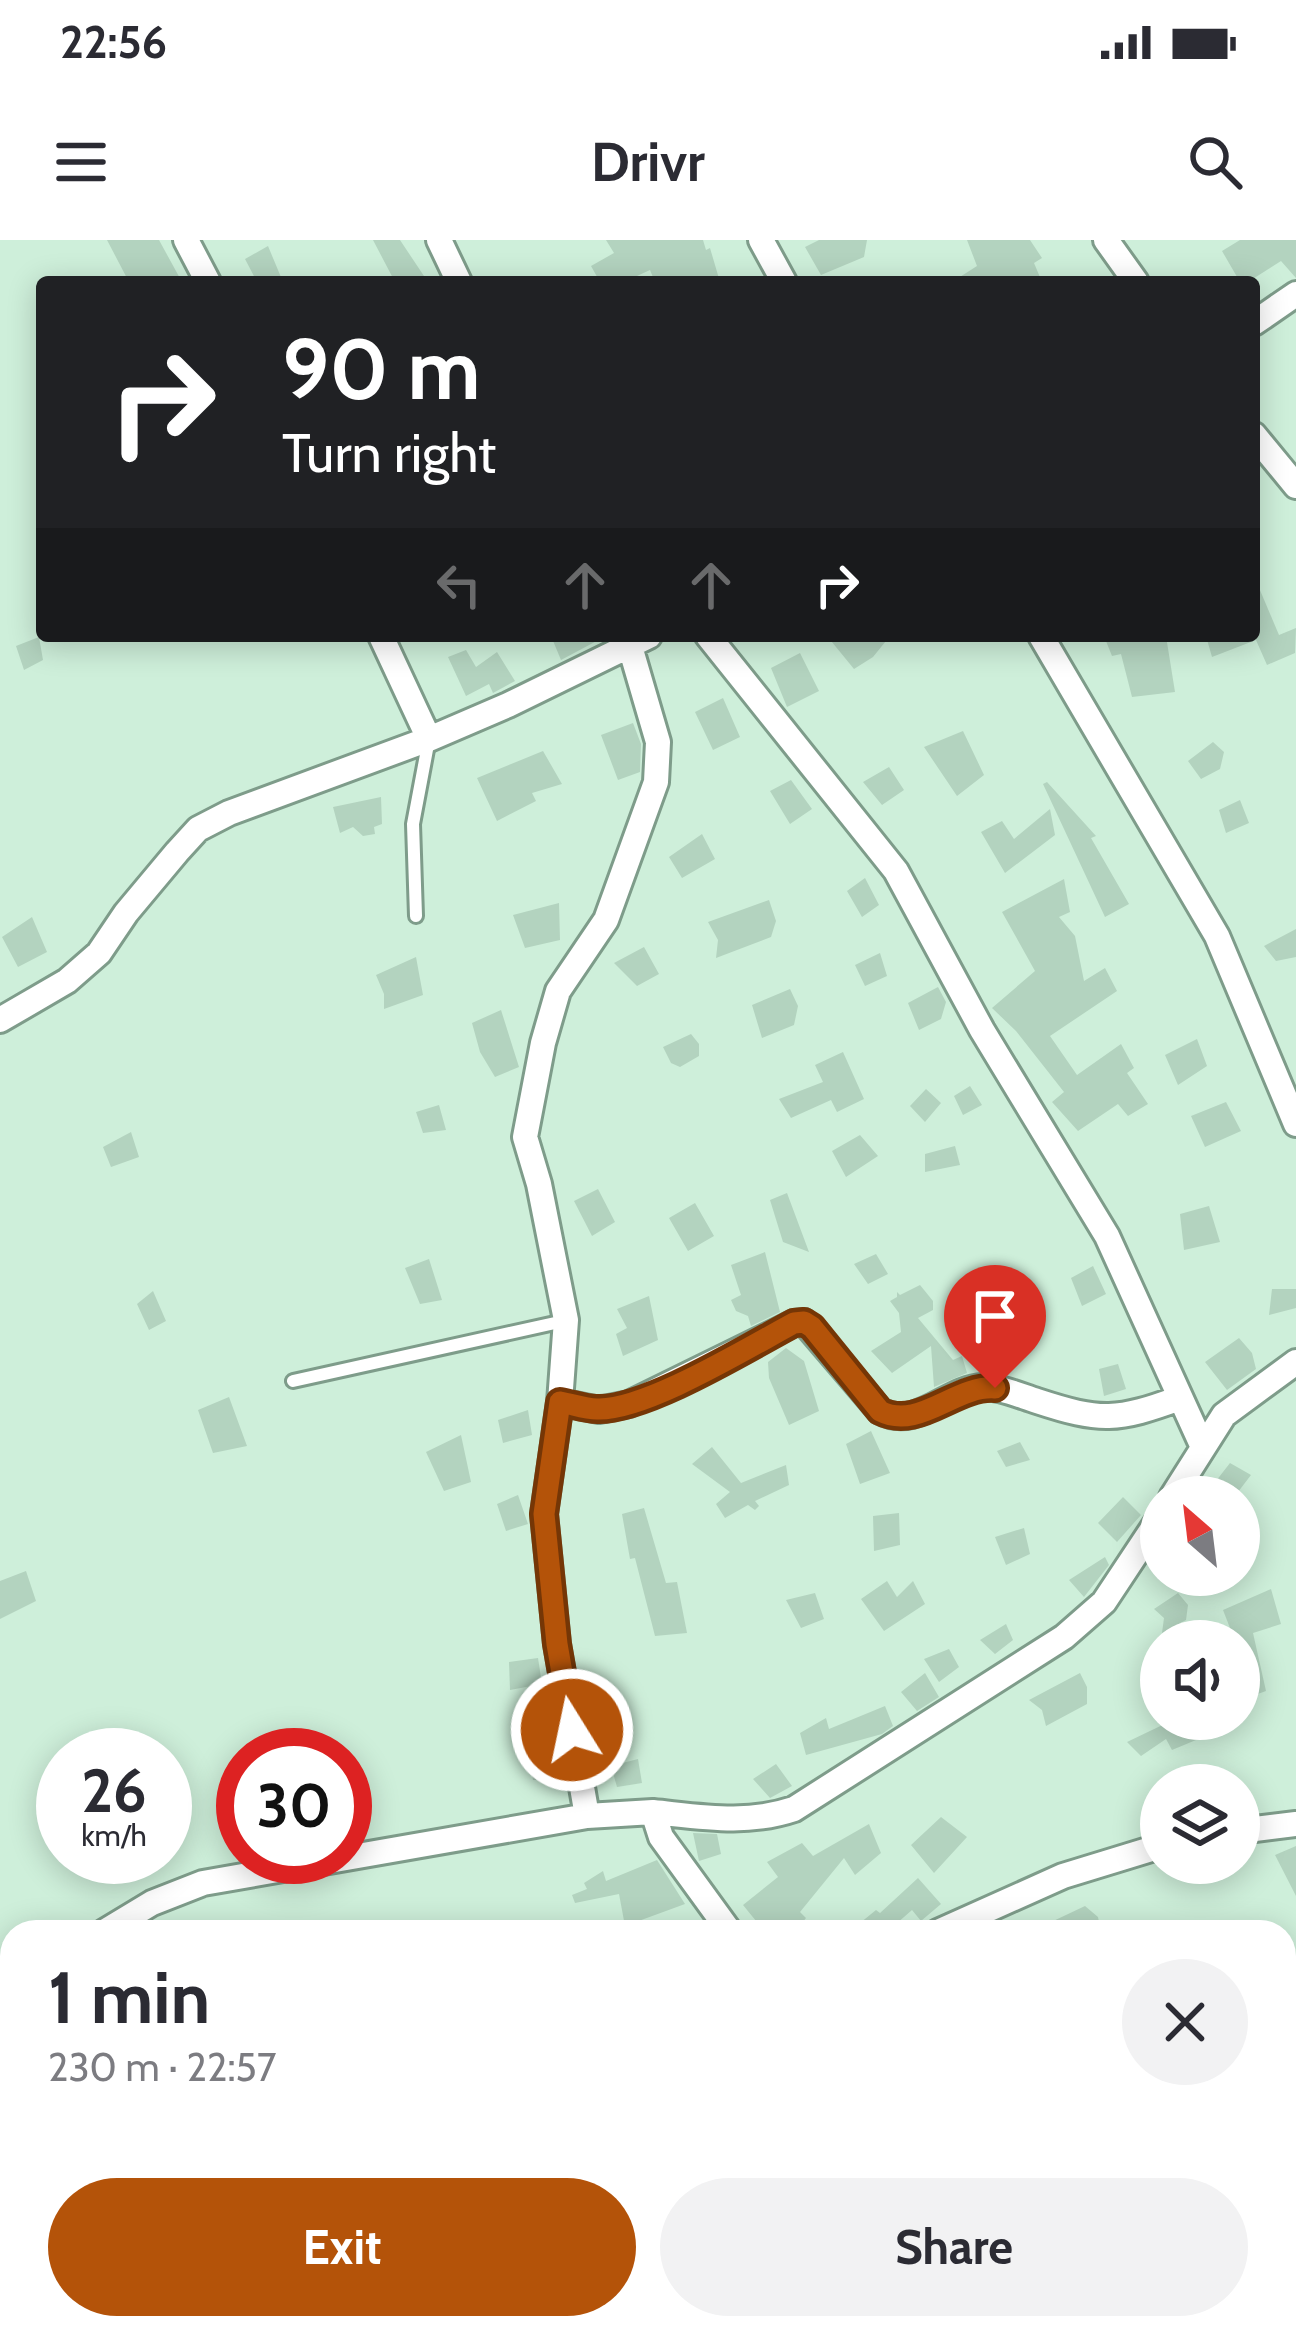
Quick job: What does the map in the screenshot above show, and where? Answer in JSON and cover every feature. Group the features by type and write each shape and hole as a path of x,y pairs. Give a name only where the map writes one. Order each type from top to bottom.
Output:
{"street":[{"path":"186,240 205,276"},
{"path":"439,240 456,276"},
{"path":"761,240 781,276"},
{"path":"1106,240 1132,276"},
{"path":"1260,319 1296,294"},
{"path":"1260,442 1296,486"},
{"path":"384,642 429,739"},
{"path":"0,1020 67,980 99,953 126,913 199,829 229,813 429,739 630,642"},
{"path":"587,1816 557,1644 544,1514 566,1320 525,1137 558,991 606,920 656,782 658,742 637,642"},
{"path":"713,642 896,872 982,1030 1107,1236 1202,1445"},
{"path":"1045,642 1217,936 1296,1124"},
{"path":"560,1402 599,1410 628,1404 804,1322 880,1411 891,1417 906,1418 979,1387 1082,1415 1112,1418 1180,1398"},
{"path":"1184,1476 1224,1415 1296,1362"},
{"path":"124,1920 202,1883 587,1816 653,1812 765,1819 794,1808 1064,1637 1105,1602 1140,1548"},
{"path":"653,1812 661,1837 721,1920"},
{"path":"1260,1828 1296,1824"},
{"path":"965,1920 1063,1876 1140,1852"}],"lane":[{"path":"416,916 413,824 429,739"},
{"path":"293,1381 566,1320"}],"building":[{"path":"107,240 159,240 179,276 126,276"},
{"path":"373,240 400,240 424,276 392,276"},
{"path":"606,240 703,240 718,276 652,276 650,270 637,276 597,276 591,266 614,253"},
{"path":"819,240 867,240 864,257 821,275 805,247"},
{"path":"967,240 1030,240 1042,258 1034,263 1039,276 961,276 977,266"},
{"path":"1240,240 1296,240 1296,278 1281,261 1257,276 1237,276 1222,251"},
{"path":"268,246 280,276 254,276 245,259"},
{"path":"1260,590 1279,635 1296,628 1295,653 1267,665 1257,642"},
{"path":"36,638 43,660 24,670 16,646"},
{"path":"554,642 595,642 561,660"},
{"path":"832,642 885,642 873,657 854,669"},
{"path":"1106,642 1167,642 1175,692 1132,697 1121,654 1112,656"},
{"path":"1208,642 1251,642 1212,657"},
{"path":"466,650 476,667 497,652 515,681 493,693 489,684 466,696 448,657"},
{"path":"800,653 819,691 787,707 771,668"},
{"path":"723,698 740,737 713,750 695,712"},
{"path":"633,723 641,744 640,772 618,780 601,735"},
{"path":"963,731 984,775 957,796 924,747"},
{"path":"1213,742 1224,752 1220,769 1201,779 1188,761"},
{"path":"543,751 562,784 532,793 536,801 497,821 477,778"},
{"path":"889,767 904,790 882,805 863,782"},
{"path":"791,780 812,809 790,824 770,791"},
{"path":"1047,782 1096,836 1091,838 1129,904 1105,917 1043,784"},
{"path":"381,797 382,824 374,827 375,834 363,836 353,827 340,833 333,807"},
{"path":"1240,800 1249,823 1226,833 1219,810"},
{"path":"1050,809 1055,835 1005,873 981,832 1002,821 1014,839"},
{"path":"702,834 715,859 682,878 669,857"},
{"path":"865,878 879,905 862,917 847,891"},
{"path":"1064,879 1070,912 1059,917 1075,936 1084,981 1105,968 1117,991 1050,1036 1077,1075 1121,1044 1134,1068 1127,1073 1148,1104 1128,1116 1118,1104 1078,1131 1052,1102 1064,1092 992,1008 1035,971 1002,912"},
{"path":"769,900 776,921 771,937 716,958 718,940 708,922"},
{"path":"559,903 560,940 525,948 513,915"},
{"path":"32,917 47,952 18,967 2,937"},
{"path":"1296,929 1296,957 1276,961 1264,946"},
{"path":"644,947 659,974 637,986 614,963"},
{"path":"880,953 887,976 865,986 855,965"},
{"path":"416,957 423,995 384,1009 376,975"},
{"path":"938,987 946,1002 941,1019 919,1030 908,1003"},
{"path":"790,989 798,1006 794,1025 762,1038 752,1005"},
{"path":"501,1010 519,1067 495,1077 480,1052 472,1023"},
{"path":"691,1034 699,1044 699,1056 680,1067 671,1063 663,1047"},
{"path":"1197,1039 1207,1066 1178,1085 1165,1055"},
{"path":"843,1052 864,1099 837,1112 831,1100 791,1118 779,1099 823,1082 815,1065"},
{"path":"970,1086 982,1105 963,1115 954,1096"},
{"path":"926,1089 941,1103 925,1122 910,1106"},
{"path":"1226,1102 1241,1131 1205,1147 1191,1116"},
{"path":"439,1105 446,1130 423,1133 416,1112"},
{"path":"131,1132 139,1157 111,1167 103,1147"},
{"path":"860,1135 878,1156 846,1177 832,1151"},
{"path":"955,1146 960,1165 925,1172 925,1154"},
{"path":"598,1189 615,1222 592,1236 574,1201"},
{"path":"787,1193 809,1252 783,1242 770,1200"},
{"path":"695,1203 714,1236 688,1251 669,1218"},
{"path":"1209,1206 1220,1242 1184,1250 1180,1214"},
{"path":"765,1252 780,1312 751,1326 748,1316 736,1311 731,1300 741,1295 731,1265"},
{"path":"876,1254 888,1274 868,1284 854,1264"},
{"path":"429,1259 442,1300 420,1304 405,1268"},
{"path":"1093,1266 1106,1294 1082,1306 1071,1278"},
{"path":"920,1285 933,1301 933,1310 918,1318 953,1360 962,1356 967,1373 934,1387 931,1346 892,1373 871,1351 901,1332 899,1313 890,1301 897,1292 900,1295"},
{"path":"1272,1289 1296,1289 1296,1308 1269,1315"},
{"path":"153,1291 166,1321 149,1330 137,1304"},
{"path":"649,1296 658,1340 623,1356 616,1334 627,1328 617,1309"},
{"path":"1239,1338 1252,1353 1256,1369 1227,1390 1205,1362"},
{"path":"786,1348 804,1361 819,1411 789,1425 769,1378 768,1362"},
{"path":"1118,1364 1126,1389 1104,1396 1099,1369"},
{"path":"229,1397 247,1446 213,1453 198,1410"},
{"path":"528,1410 532,1435 503,1443 498,1420"},
{"path":"871,1431 890,1473 860,1484 846,1444"},
{"path":"461,1435 471,1482 444,1491 426,1452"},
{"path":"1020,1442 1030,1460 1006,1467 997,1451"},
{"path":"712,1447 741,1483 786,1465 789,1485 755,1501 759,1506 755,1510 748,1505 725,1518 716,1504 730,1492 692,1464"},
{"path":"1230,1463 1251,1475 1250,1476 1220,1476"},
{"path":"518,1495 528,1524 506,1531 497,1504"},
{"path":"1123,1497 1140,1514 1117,1542 1098,1523"},
{"path":"644,1508 666,1583 677,1582 687,1633 655,1636 635,1558 630,1559 622,1514"},
{"path":"899,1513 900,1545 874,1551 873,1516"},
{"path":"1024,1528 1030,1554 1006,1565 995,1537"},
{"path":"1105,1557 1109,1565 1084,1597 1069,1580"},
{"path":"26,1571 36,1601 0,1619 0,1581"},
{"path":"887,1581 897,1597 913,1581 925,1604 884,1631 861,1599"},
{"path":"1271,1589 1281,1624 1260,1631 1260,1620 1227,1620 1223,1610"},
{"path":"815,1593 824,1619 801,1628 786,1600"},
{"path":"1174,1596 1180,1596 1188,1605 1186,1620 1164,1620 1154,1609"},
{"path":"1006,1624 1013,1640 995,1654 980,1640"},
{"path":"949,1649 959,1667 939,1682 924,1659"},
{"path":"538,1658 542,1684 510,1690 509,1662"},
{"path":"925,1673 939,1697 917,1711 901,1692"},
{"path":"1080,1673 1087,1687 1087,1704 1046,1726 1042,1710 1029,1700"},
{"path":"885,1706 893,1726 882,1734 806,1755 800,1733 826,1718 829,1729"},
{"path":"1140,1736 1140,1740 1165,1740 1141,1756 1127,1742"},
{"path":"1167,1740 1196,1740 1172,1750"},
{"path":"544,1743 554,1747 560,1779 533,1780 527,1746"},
{"path":"638,1759 642,1783 617,1787 611,1766"},
{"path":"776,1764 792,1786 770,1798 753,1779"},
{"path":"941,1817 967,1837 934,1873 911,1845"},
{"path":"869,1824 881,1853 855,1875 844,1858 800,1912 804,1920 755,1920 743,1905 778,1877 767,1862 802,1843 813,1856"},
{"path":"693,1833 717,1834 721,1854 699,1861"},
{"path":"1296,1846 1296,1896 1275,1855"},
{"path":"657,1860 685,1904 641,1920 624,1920 619,1894 575,1903 572,1895 587,1889 584,1883 603,1871 606,1881"},
{"path":"918,1878 941,1904 922,1920 912,1910 901,1920 864,1920 876,1910 880,1913"},
{"path":"1085,1906 1099,1920 1055,1920"}],"route":[{"path":"572,1730 557,1644 544,1514 560,1402 599,1410 628,1404 804,1322 880,1411 891,1417 906,1418 979,1387 995,1388"}]}
